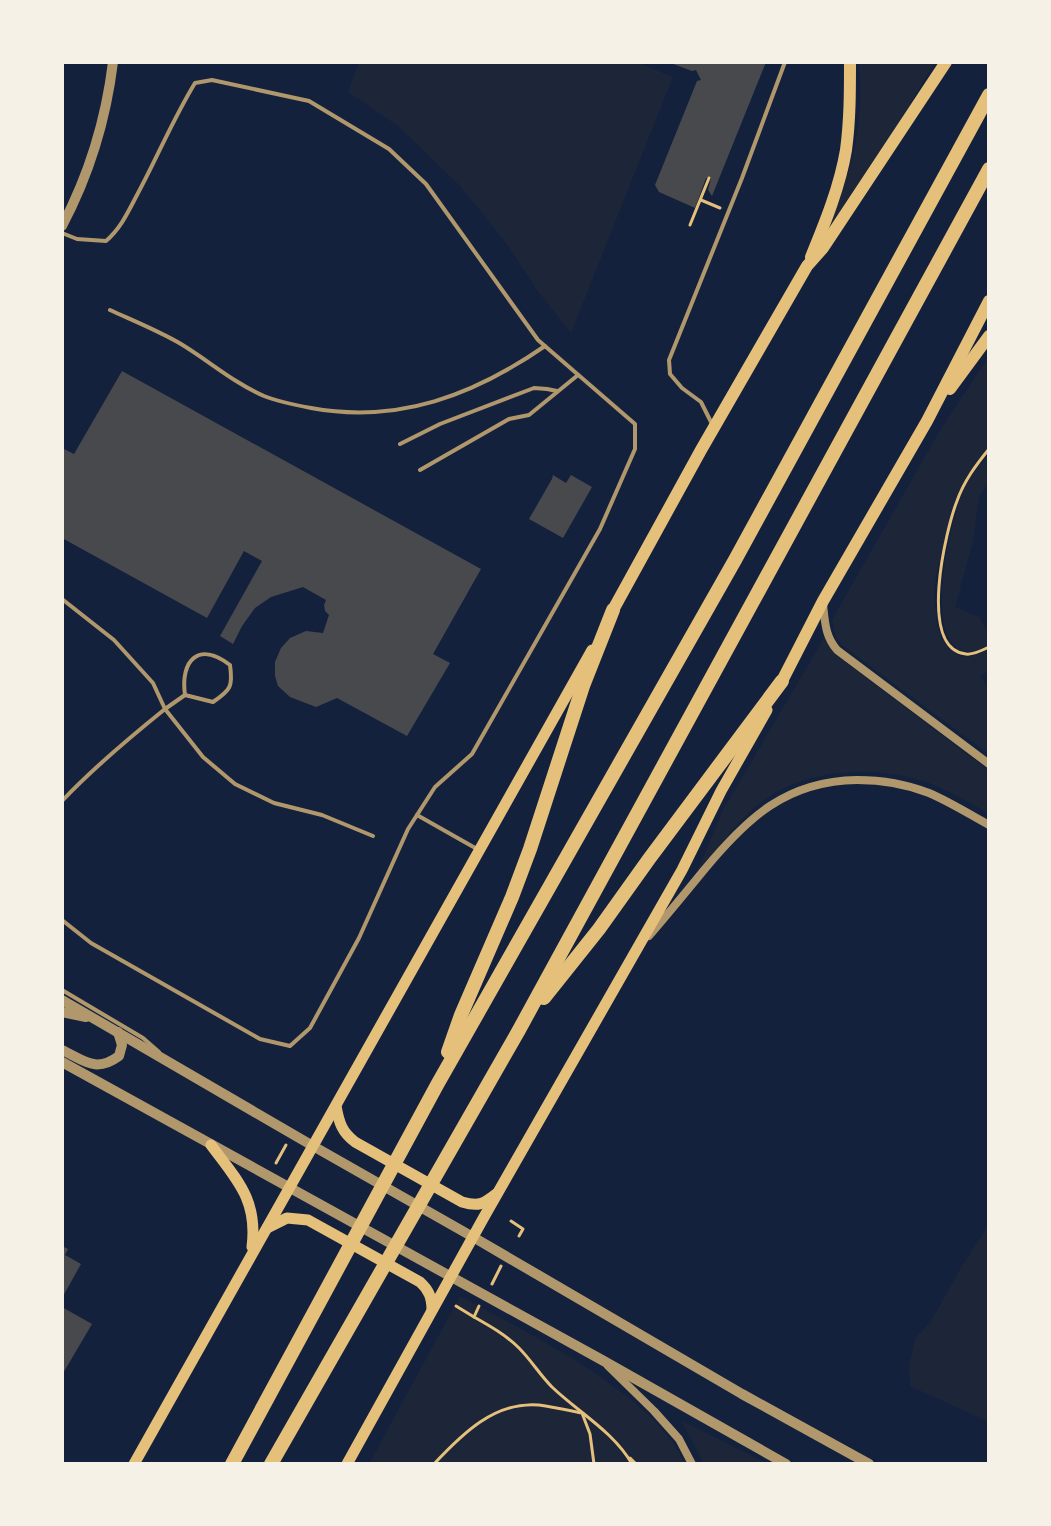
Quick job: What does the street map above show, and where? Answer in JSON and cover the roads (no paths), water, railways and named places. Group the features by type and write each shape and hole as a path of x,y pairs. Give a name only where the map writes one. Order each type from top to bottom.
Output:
{"highway":[{"path":"232,1464 437,1085 727,574 989,95"},
{"path":"271,1464 519,1030 989,169"},
{"path":"437,1085 461,1015 507,911 530,849 583,686 613,610"},
{"path":"519,1030 599,929 782,681"}],"main road":[{"path":"134,1464 807,266 824,226 845,152 851,108 850,62"},
{"path":"807,266 823,248 946,62"},
{"path":"347,1464 682,870 823,601 927,421 989,301"},
{"path":"927,421 989,336"},
{"path":"336,1106 344,1134 462,1202 472,1205 483,1203 500,1191"},
{"path":"211,1145 244,1189 254,1217 251,1257"},
{"path":"265,1229 287,1218 308,1220 420,1282 429,1293 432,1311"}],"street":[{"path":"62,226 97,140 113,62"},
{"path":"823,601 826,632 837,650 989,764"},
{"path":"638,949 743,826 776,801 799,791 844,781 872,780 900,784 943,799 989,825"},
{"path":"62,1000 742,1394 869,1464"},
{"path":"62,1012 92,1017"},
{"path":"62,1050 93,1065 108,1064 119,1056 122,1045 118,1032"},
{"path":"62,1062 786,1464"},
{"path":"602,1360 679,1439 692,1464"}],"lane":[{"path":"714,428 701,402 670,374 669,360 785,62"},
{"path":"62,233 77,239 106,241 119,230 195,83 212,80 309,101 389,149 426,184 538,340 635,424 635,449 600,529 472,754 435,787 408,829 359,938 310,1028 290,1046 260,1039 91,943 62,920"},
{"path":"110,310 177,342 266,397 330,411 410,409 445,399 514,368 545,346"},
{"path":"420,470 509,419 529,415 578,375"},
{"path":"400,444 440,424 534,388 558,392"},
{"path":"62,599 114,640 153,683 165,709 203,757 235,784 274,803 322,815 373,836"},
{"path":"62,801 123,742 185,695 213,702 226,693 232,681 230,665 218,656 204,654 193,658 185,669 185,695"},
{"path":"417,815 479,850"},
{"path":"62,990 143,1038 172,1064"}]}
